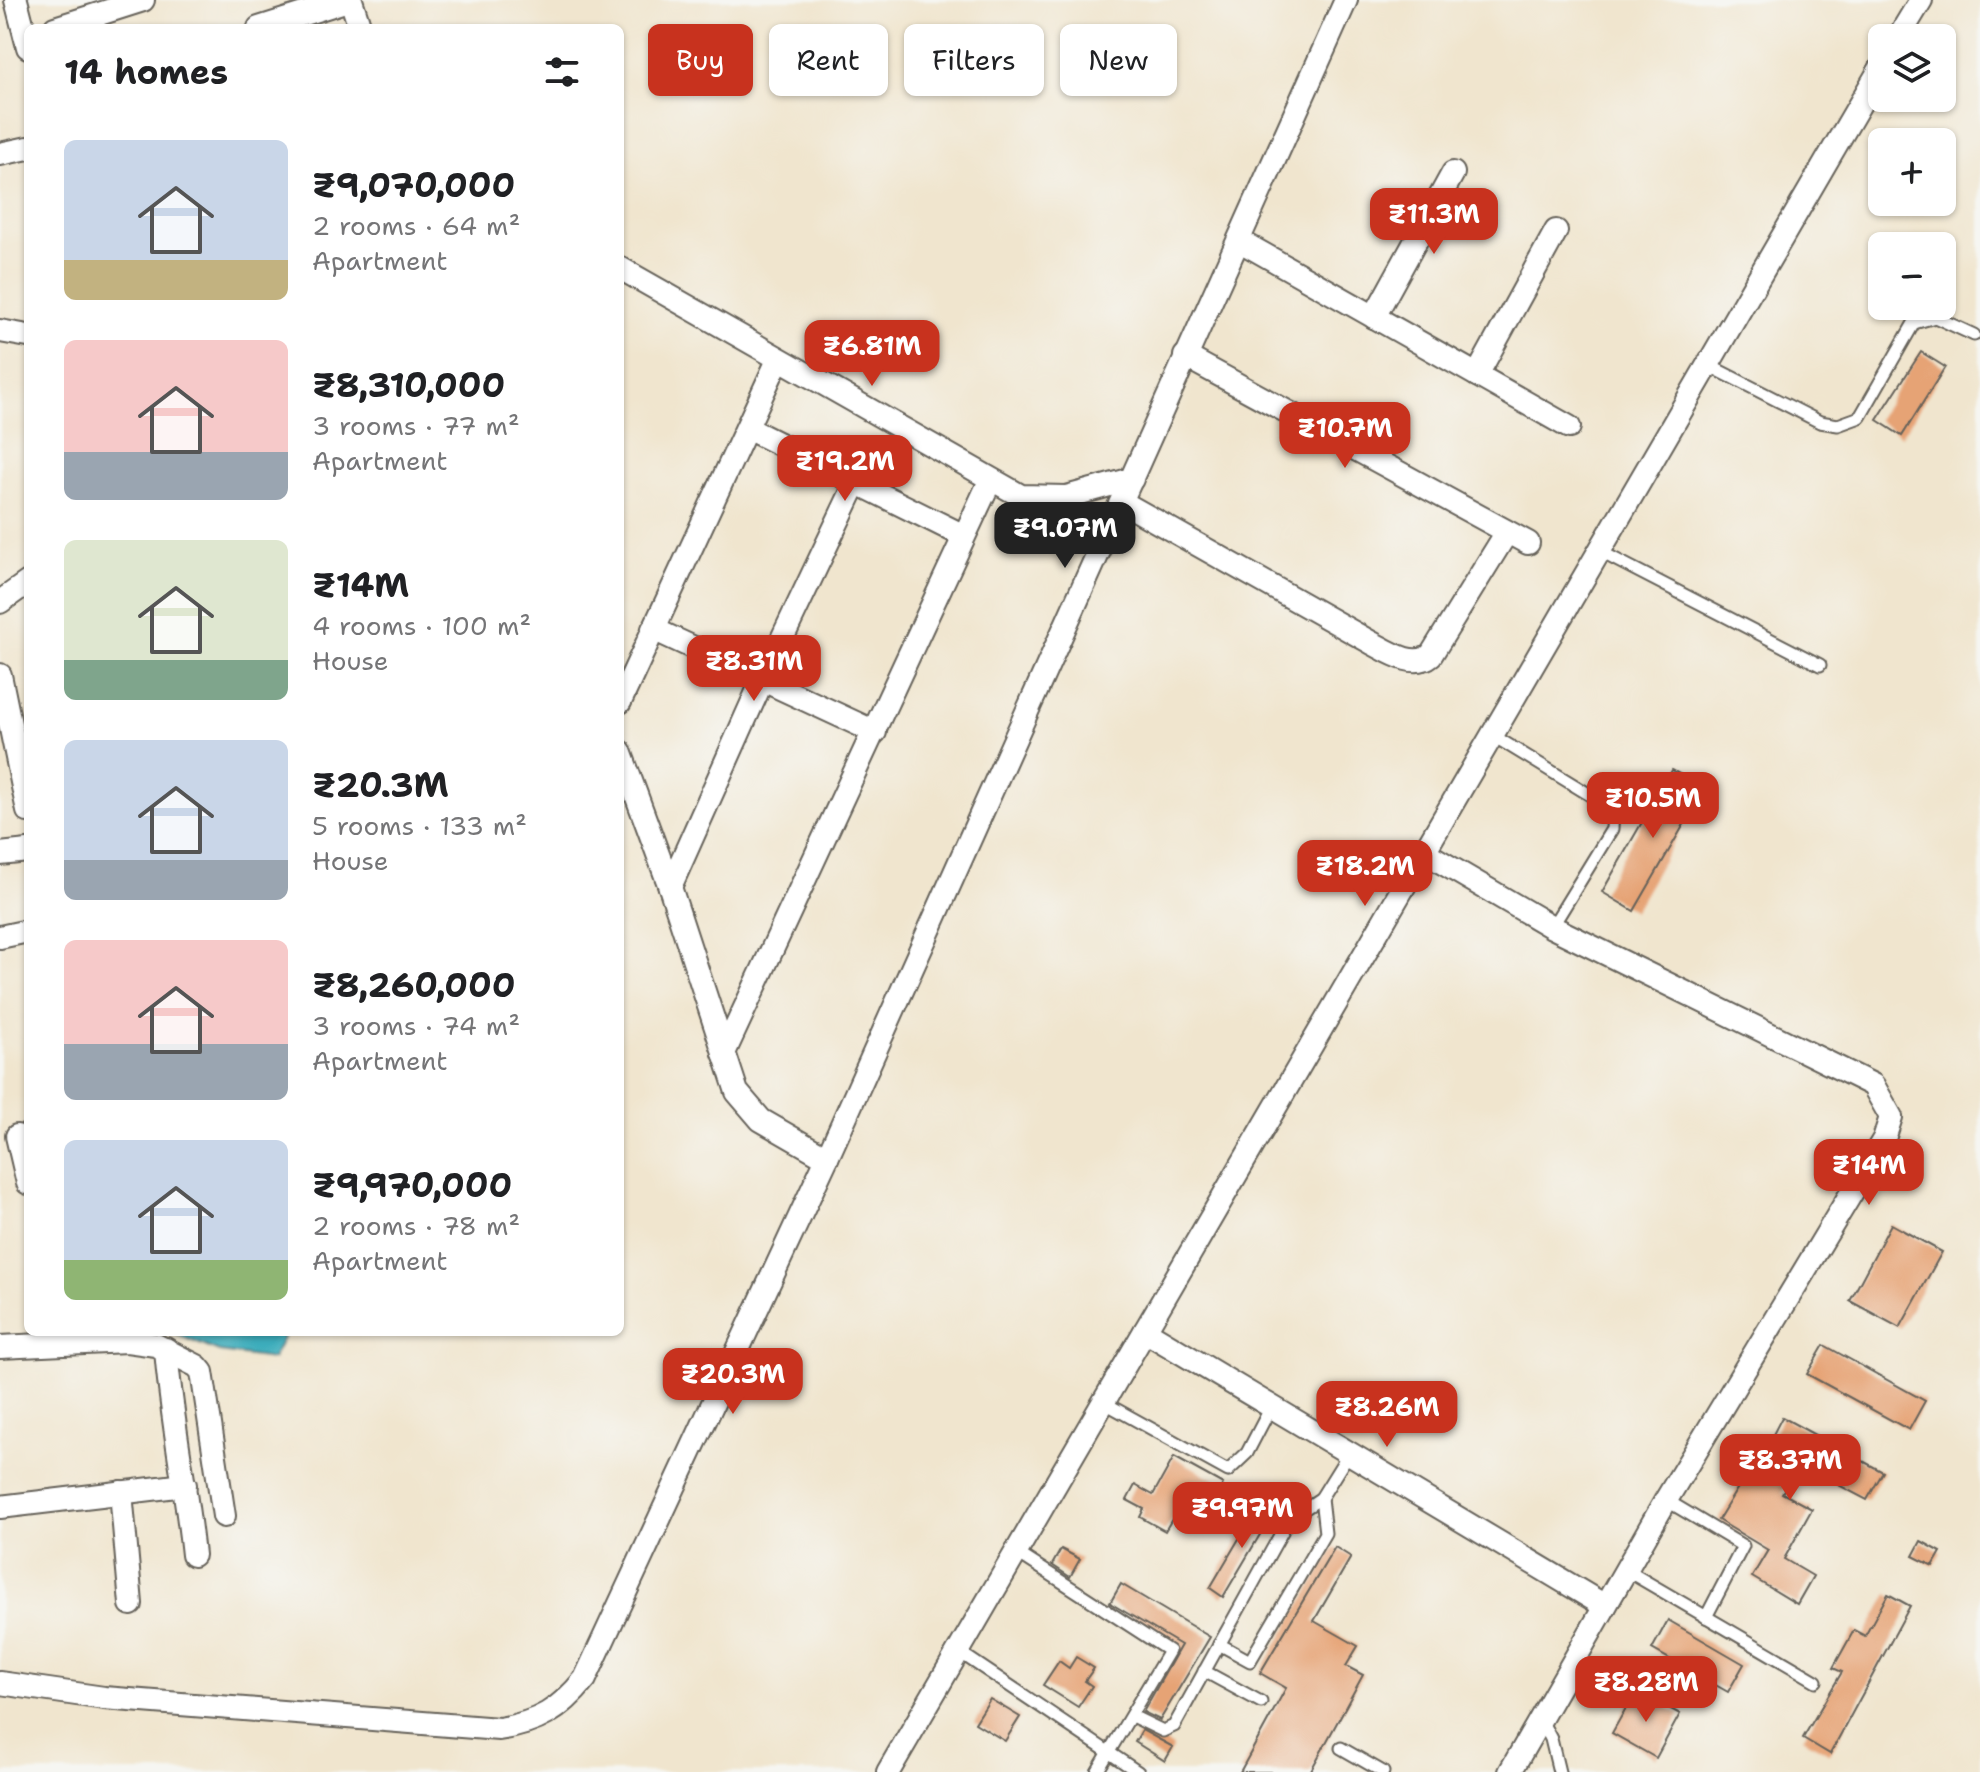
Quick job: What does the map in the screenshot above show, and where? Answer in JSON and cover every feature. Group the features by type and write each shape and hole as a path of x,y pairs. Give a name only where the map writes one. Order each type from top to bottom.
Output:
{"street":[{"path":"16,0 24,30"},
{"path":"63,24 99,7 143,0"},
{"path":"272,24 350,0 359,24"},
{"path":"0,1683 194,1707 499,1729 527,1725 550,1715 585,1679 827,1158 970,832 1240,241 1346,0"},
{"path":"1906,24 1921,0"},
{"path":"888,1772 1868,90"},
{"path":"0,154 24,149"},
{"path":"1374,317 1453,173"},
{"path":"1477,375 1556,231"},
{"path":"1240,241 1569,427"},
{"path":"624,270 1021,496 1066,497 1132,479"},
{"path":"0,331 24,335"},
{"path":"1185,356 1528,543"},
{"path":"624,693 749,429 778,360"},
{"path":"749,429 962,535"},
{"path":"724,1053 875,732 962,535 990,481"},
{"path":"670,887 762,681 856,483"},
{"path":"1122,502 1372,643 1415,661 1424,661 1431,655 1507,532"},
{"path":"0,602 24,585"},
{"path":"653,629 875,732"},
{"path":"0,675 24,792"},
{"path":"624,762 670,887 737,1092 749,1110 827,1158"},
{"path":"0,854 24,851"},
{"path":"1424,852 1552,927 1860,1077 1879,1091 1891,1117 1884,1139 1666,1500 1510,1772"},
{"path":"0,937 24,932"},
{"path":"15,1137 24,1169"},
{"path":"1145,1331 1605,1606"},
{"path":"0,1347 122,1336 166,1349 202,1372 224,1516"},
{"path":"166,1349 170,1406 185,1485 193,1555"},
{"path":"0,1507 185,1485"},
{"path":"121,1492 131,1604"}],"lane":[{"path":"1708,365 1820,422 1838,425 1860,417 1914,323 1935,317 1974,335"},
{"path":"1599,551 1820,665"},
{"path":"1492,735 1613,809 1612,829 1552,927"},
{"path":"1103,1402 1228,1471 1247,1453 1271,1407"},
{"path":"1132,1716 1163,1731 1174,1726 1289,1519 1321,1498 1349,1453"},
{"path":"1219,1644 1250,1661 1325,1533 1321,1498"},
{"path":"1666,1500 1743,1546 1706,1617"},
{"path":"1016,1552 1169,1651 1097,1772"},
{"path":"1626,1570 1816,1681"},
{"path":"958,1651 1138,1772"},
{"path":"1204,1671 1261,1702"},
{"path":"1540,1719 1551,1739 1559,1772"},
{"path":"1341,1748 1383,1772"}],"water":[{"path":"181,1336 284,1336 272,1359 219,1352"}],"building":[{"path":"1921,352 1945,367 1902,436 1877,420"},
{"path":"1672,770 1705,788 1634,911 1602,892"},
{"path":"1891,1224 1942,1252 1900,1328 1850,1301"},
{"path":"1824,1345 1925,1401 1909,1430 1807,1374"},
{"path":"1782,1417 1883,1472 1867,1500 1799,1464 1782,1493 1812,1509 1784,1559 1813,1576 1797,1604 1752,1577 1768,1550 1718,1520 1748,1471 1763,1480 1780,1453 1767,1446"},
{"path":"1174,1457 1223,1484 1209,1510 1185,1497 1165,1531 1140,1517 1144,1509 1127,1500 1135,1485 1153,1495"},
{"path":"1260,1503 1274,1511 1223,1597 1210,1588"},
{"path":"1921,1541 1941,1552 1933,1566 1913,1556"},
{"path":"1335,1547 1351,1557 1314,1621 1358,1646 1346,1666 1363,1675 1310,1772 1240,1772 1286,1688 1260,1673"},
{"path":"1061,1549 1080,1559 1070,1577 1052,1565"},
{"path":"1121,1584 1210,1637 1160,1720 1143,1712 1181,1645 1110,1603"},
{"path":"1888,1594 1910,1606 1830,1754 1803,1738 1842,1672 1833,1668 1854,1630 1865,1636"},
{"path":"1668,1620 1744,1664 1728,1692 1652,1649"},
{"path":"1076,1657 1094,1668 1085,1681 1092,1686 1078,1707 1043,1685 1059,1661 1069,1668"},
{"path":"1636,1690 1680,1714 1656,1758 1612,1733"},
{"path":"990,1699 1020,1717 1005,1741 975,1723"},
{"path":"1142,1730 1173,1747 1165,1761 1135,1742"}]}
